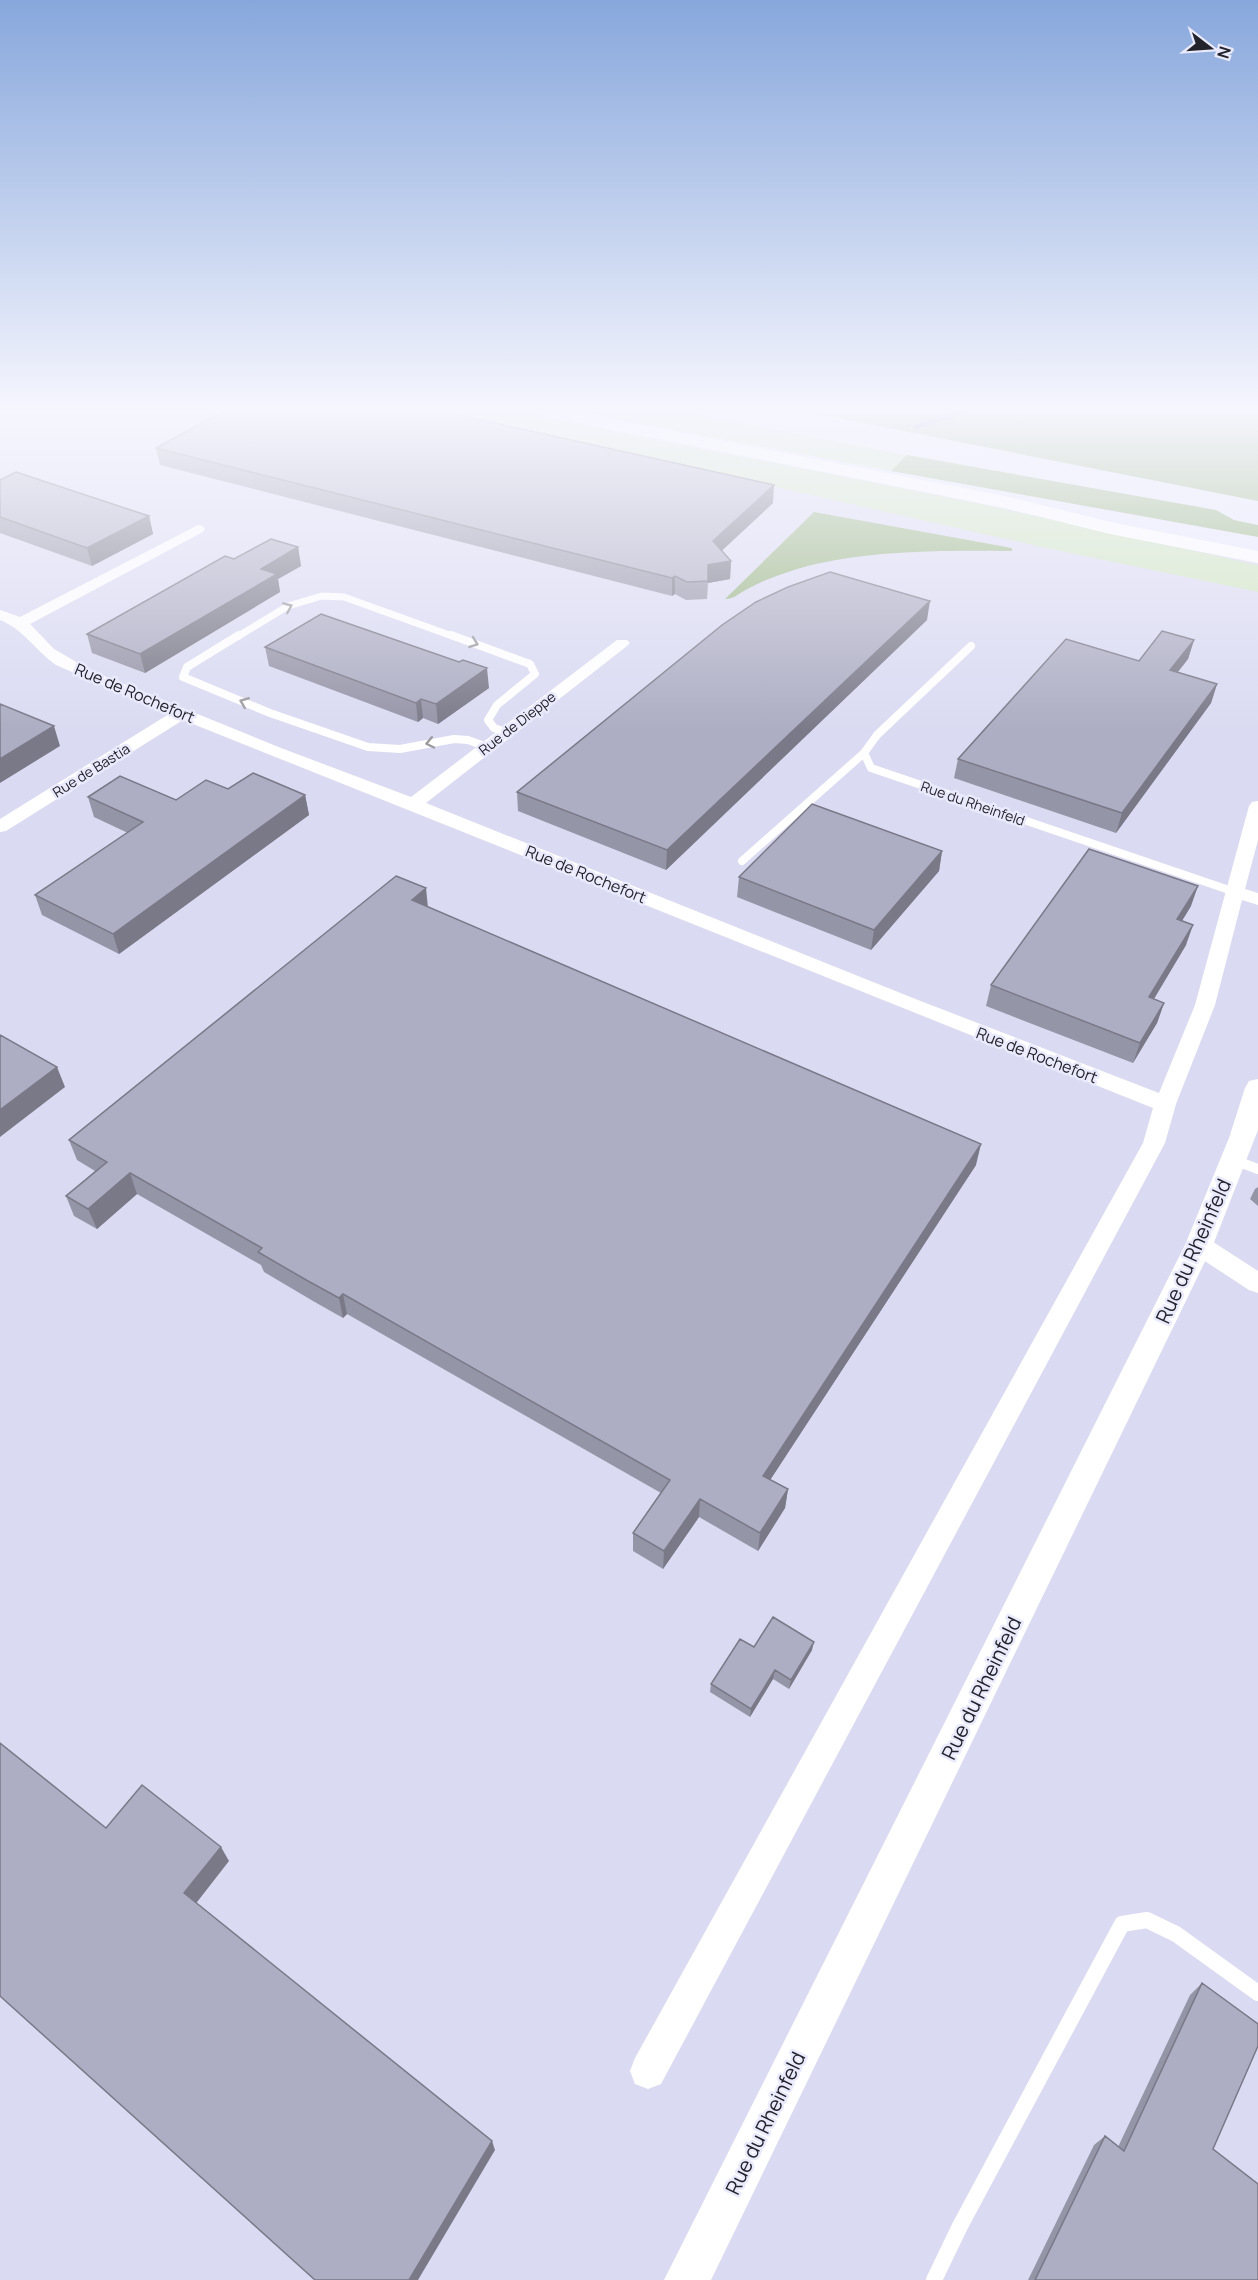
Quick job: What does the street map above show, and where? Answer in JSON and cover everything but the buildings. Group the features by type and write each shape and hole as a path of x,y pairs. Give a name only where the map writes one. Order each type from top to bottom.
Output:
{"main road":[{"path":"1075,519 1258,557"},
{"path":"1124,519 1258,545"}],"street":[{"path":"21,623 198,529"},
{"name":"Rue de Rochefort","path":"0,615 21,623 48,652 62,662 275,752 413,804 911,1005 1165,1104"},
{"name":"Rue de Dieppe","path":"413,804 622,643"},
{"name":"Rue de Bastia","path":"0,827 183,713"},
{"path":"648,2071 1154,1143 1165,1104 1205,1005 1258,807"},
{"name":"Rue du Rheinfeld","path":"1235,892 1258,899"},
{"name":"Rue du Rheinfeld","path":"687,2280 1199,1245 1246,1164 1256,1101"},
{"path":"1199,1245 1258,1282"}],"lane":[{"path":"487,747 468,740 454,739 400,749 368,747 270,713 183,677 187,668 288,606 322,596 344,597 530,664 535,674 497,705 488,720 494,728 506,732"},
{"path":"742,861 864,753 877,735 971,646"},
{"name":"Rue du Rheinfeld","path":"864,753 871,768 1235,892"},
{"path":"934,2280 960,2226 1122,1924 1147,1920 1176,1934 1258,1993"}],"shaded area":[{"path":"0,519 1053,519 1258,563 1258,2280 0,2280"}],"green space":[{"path":"806,519 855,519 1012,548 1012,551 903,552 848,558 790,571 725,599"},
{"path":"919,519 1050,519 1258,565 1258,592"},
{"path":"1160,519 1233,519 1258,525 1258,537"}]}
